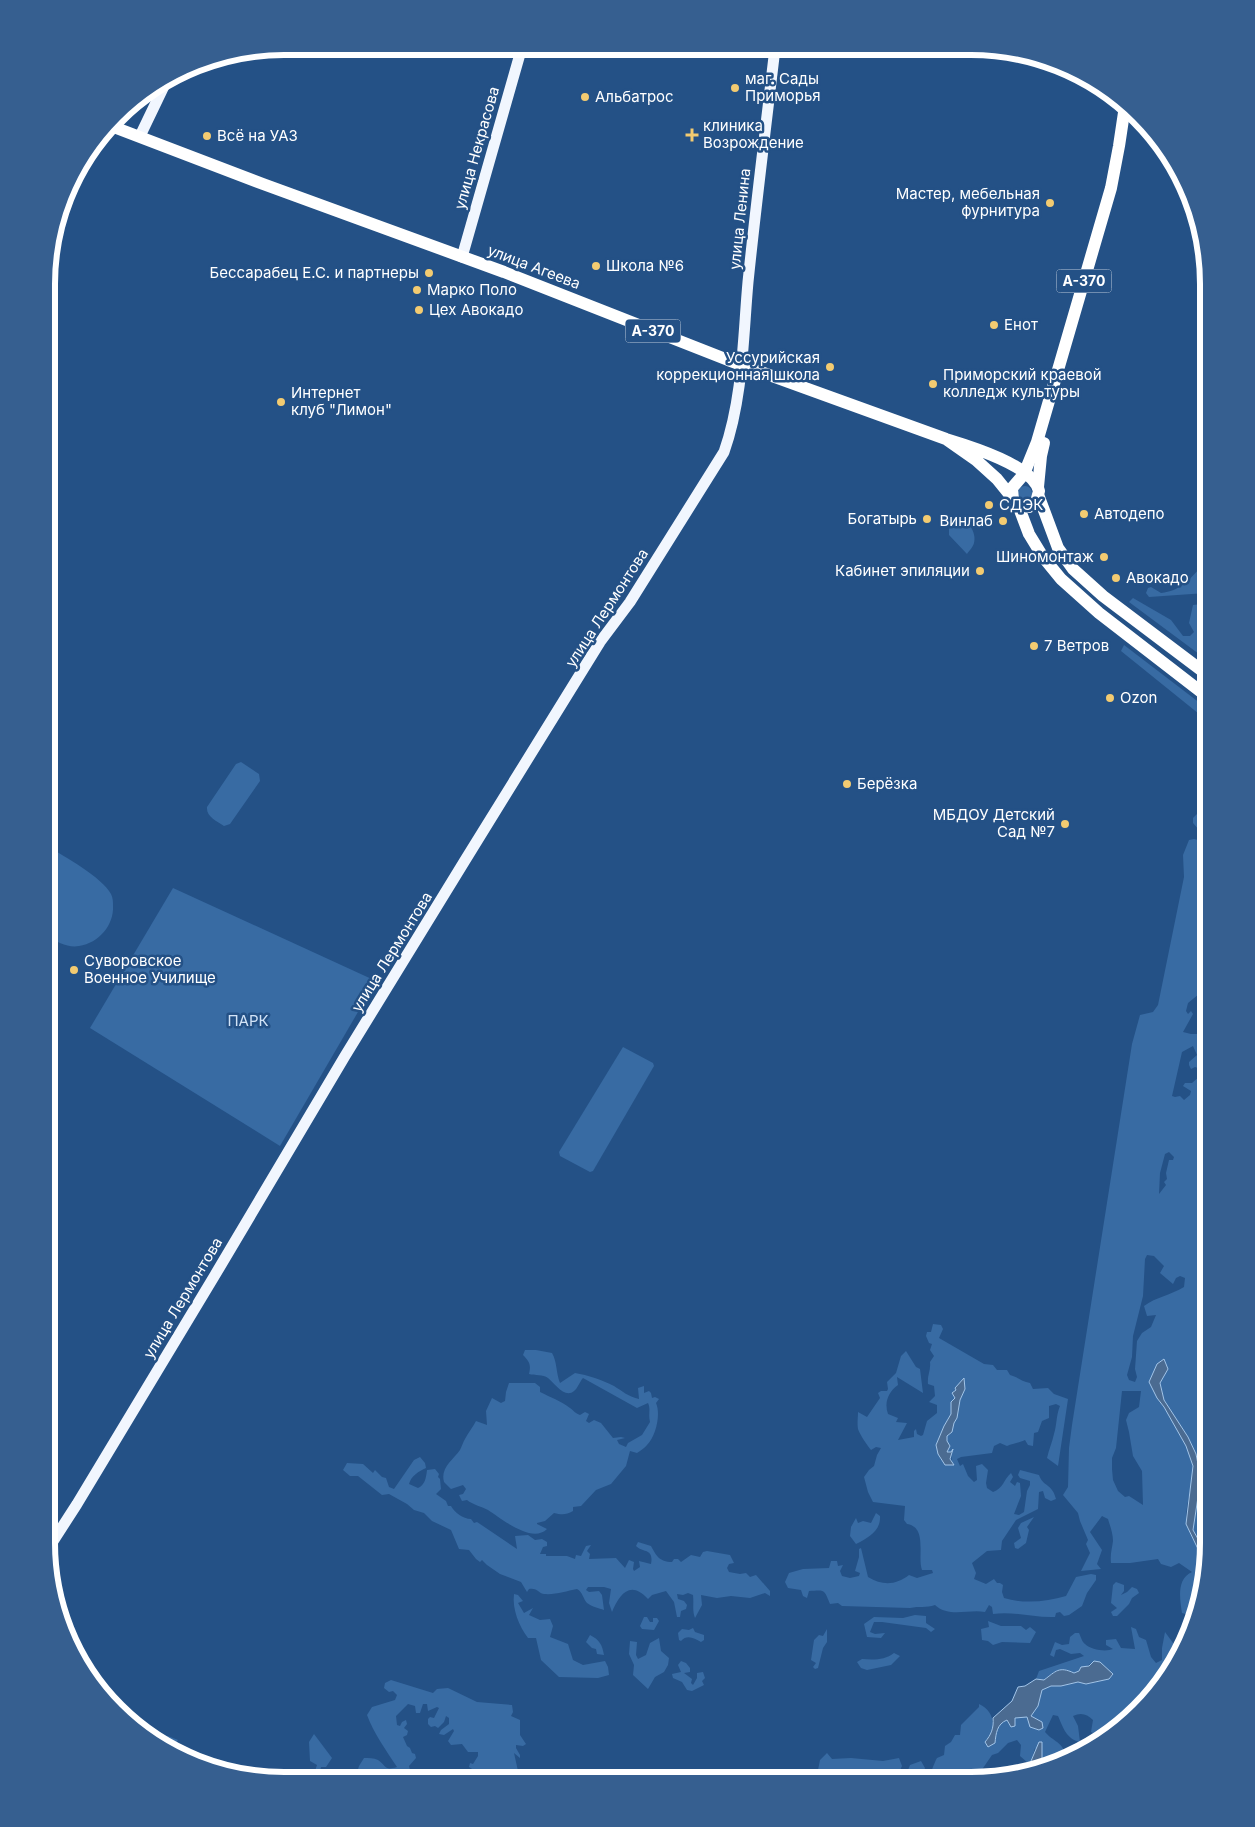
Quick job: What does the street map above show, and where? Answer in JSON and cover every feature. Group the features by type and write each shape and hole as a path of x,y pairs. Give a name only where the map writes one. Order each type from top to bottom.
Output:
{"highway":[{"name":"А-370","path":"1124,114 1111,188 1038,442 1024,474 1013,485 1011,492 1033,540 1043,557 1061,579 1099,613 1200,691"},
{"name":"А-370","path":"1039,492 1040,456 1107,226 1131,120"},
{"name":"улица Агеева","path":"117,128 263,184 504,272 742,364 971,447 1014,464 1024,474"},
{"name":"улица Агеева","path":"946,439 976,460 997,480 1016,503"},
{"name":"А-370","path":"1024,474 1035,482 1058,548 1073,569 1103,596 1200,669"},
{"path":"1016,503 1029,507 1034,504 1039,492"}],"main road":[{"name":"улица Некрасова","path":"462,257 520,55"},
{"name":"улица Ленина","path":"742,364 751,259 773,55"},
{"path":"140,136 162,91"},
{"name":"улица Лермонтова","path":"55,1538 464,862 589,663 600,642 630,602 721,459 731,430 742,364"}],"green space":[{"path":"1022,486 1028,486 1032,493 1028,500 1022,500 1018,496 1018,490"},
{"path":"957,518 965,520 973,531 975,539 967,554 949,535 949,529"},
{"path":"1200,568 1200,593 1149,597 1146,593 1148,588 1151,587 1161,593 1168,592 1188,580"},
{"path":"1133,598 1171,620 1183,636 1190,636 1194,632 1189,623 1193,605 1200,604 1200,655 1129,602"},
{"path":"1124,645 1200,703 1200,715 1121,651"},
{"path":"241,762 259,774 260,781 230,824 224,826 210,816 207,807 236,764"},
{"path":"1200,798 1200,831 1193,823 1193,818 1197,814"},
{"path":"1189,840 1200,840 1200,993 1188,1003 1186,1011 1188,1014 1191,1011 1193,1014 1183,1032 1197,1034 1200,1026 1200,1076 1200,1484 1196,1454 1188,1437 1164,1400 1160,1382 1168,1369 1164,1359 1157,1398 1184,1441 1192,1460 1192,1481 1186,1519 1193,1540 1200,1552 1200,1558 1196,1588 1189,1615 1182,1613 1180,1590 1183,1580 1192,1572 1179,1563 1171,1567 1161,1564 1158,1559 1130,1563 1111,1563 1112,1535 1108,1519 1102,1516 1090,1532 1102,1550 1097,1564 1101,1569 1081,1571 1090,1553 1086,1544 1088,1540 1078,1513 1063,1495 1068,1487 1069,1448 1072,1425 1132,1044 1140,1015 1153,1012 1158,1005 1184,877 1183,855","holes":["1193,1046 1197,1055 1189,1062 1189,1065 1191,1069 1198,1068 1200,1076 1192,1083 1185,1083 1183,1086 1191,1091 1190,1095 1184,1100 1180,1096 1172,1096 1182,1052","1169,1152 1174,1157 1173,1160 1169,1160 1166,1173 1167,1179 1164,1182 1166,1185 1159,1194 1160,1173 1165,1154","1147,1255 1154,1256 1164,1266 1160,1273 1173,1284 1176,1278 1180,1276 1185,1278 1184,1287 1153,1300 1144,1306 1147,1316 1156,1315 1151,1327 1142,1333 1137,1341 1135,1369 1137,1377 1135,1382 1129,1380 1127,1375 1132,1357 1133,1336 1143,1296 1145,1259","1122,1391 1141,1391 1139,1407 1129,1413 1126,1420 1133,1456 1142,1471 1143,1505 1129,1496 1125,1497 1118,1491 1113,1480 1112,1458 1116,1448"]},
{"path":"55,851 100,881 112,896 113,902 111,920 99,937 79,946 55,940"},
{"name":"ПАРК","path":"173,888 376,981 280,1146 90,1028"},
{"path":"623,1047 653,1063 654,1066 593,1171 590,1172 560,1156 559,1152"},
{"path":"933,1324 941,1325 943,1329 939,1338 984,1364 993,1365 997,1370 1007,1370 1010,1375 1030,1383 1033,1389 1048,1388 1054,1394 1068,1399 1058,1466 1047,1458 1060,1406 1056,1404 1049,1406 1049,1418 1042,1421 1038,1432 1034,1433 1033,1446 1028,1445 1025,1440 1007,1446 1000,1443 994,1446 992,1453 957,1459 960,1466 963,1464 968,1476 974,1482 977,1480 976,1466 982,1464 988,1470 987,1488 993,1492 999,1489 1011,1473 1013,1477 1010,1482 1015,1486 1017,1482 1020,1483 1021,1496 1014,1514 1019,1515 1024,1512 1027,1491 1030,1485 1030,1481 1020,1478 1018,1475 1020,1470 1039,1475 1043,1482 1052,1490 1056,1499 1051,1501 1045,1498 1043,1491 1039,1492 1038,1509 1016,1520 1002,1541 1001,1550 987,1551 972,1563 976,1573 974,1579 986,1584 994,1579 997,1583 1003,1585 1002,1592 1004,1598 1019,1601 1035,1601 1051,1600 1066,1596 1076,1577 1096,1575 1096,1580 1087,1593 1082,1606 1069,1615 1064,1616 1060,1612 1056,1613 1055,1617 1009,1613 993,1614 992,1607 989,1605 985,1612 952,1612 940,1609 935,1605 910,1608 842,1606 838,1603 830,1604 823,1591 809,1591 807,1598 803,1596 801,1590 788,1588 785,1582 789,1573 803,1569 829,1568 831,1561 837,1561 838,1566 843,1565 840,1571 842,1576 850,1578 859,1576 860,1573 855,1571 859,1549 861,1548 868,1577 879,1582 889,1583 899,1581 909,1575 917,1578 933,1573 932,1570 922,1570 920,1536 913,1526 907,1524 904,1520 905,1506 873,1502 864,1477 874,1466 881,1448 876,1447 871,1450 858,1429 858,1412 867,1417 880,1398 878,1393 887,1391 887,1382 896,1373 901,1356 906,1351 916,1367 920,1369 923,1393 897,1377 898,1385 888,1398 886,1406 888,1414 898,1418 896,1422 907,1423 898,1440 914,1437 916,1429 917,1434 923,1435 927,1421 937,1413 937,1405 929,1402 935,1396 934,1386 928,1384 930,1362 934,1356 930,1350 932,1344 929,1343 926,1336 927,1332 931,1332","holes":["964,1380 965,1389 960,1400 952,1432 947,1436 947,1453 951,1452 952,1463 941,1460 936,1445 951,1414 951,1402 955,1398 956,1388"]},
{"path":"525,1350 552,1353 560,1383 575,1373 605,1382 639,1399 638,1388 644,1386 644,1393 649,1391 652,1398 659,1399 656,1403 658,1413 657,1425 653,1436 645,1447 637,1453 630,1451 626,1466 611,1484 596,1490 581,1506 573,1507 573,1511 564,1514 554,1513 545,1521 537,1523 547,1529 541,1533 533,1534 517,1529 488,1510 467,1500 462,1501 459,1495 463,1494 466,1489 463,1485 451,1489 444,1482 445,1468 460,1450 476,1421 487,1425 486,1411 492,1398 501,1403 505,1401 509,1383 535,1383 540,1387 540,1392 563,1403 580,1415 585,1412 589,1414 586,1421 589,1423 594,1420 601,1423 613,1438 625,1438 617,1440 619,1444 626,1447 628,1443 642,1435 650,1422 648,1403 637,1408 583,1378 575,1390 567,1393 563,1392 546,1377 529,1374 529,1364 523,1355"},
{"path":"420,1457 425,1463 426,1468 416,1474 409,1484 420,1487 425,1481 427,1470 435,1469 439,1474 441,1489 436,1494 446,1501 448,1506 451,1506 462,1516 471,1519 474,1523 477,1522 517,1549 515,1536 528,1535 535,1540 542,1539 547,1542 547,1546 543,1547 540,1554 546,1554 546,1556 567,1556 575,1559 576,1555 581,1556 586,1546 591,1545 587,1551 590,1554 589,1559 616,1558 625,1568 629,1560 634,1562 634,1571 640,1567 639,1561 651,1564 652,1559 649,1553 636,1546 638,1542 651,1546 659,1557 668,1562 678,1559 681,1562 691,1555 700,1557 703,1552 707,1551 730,1555 734,1563 729,1564 727,1568 729,1572 746,1573 750,1577 756,1575 770,1591 770,1596 765,1593 750,1598 731,1596 717,1598 701,1595 702,1605 695,1618 693,1595 688,1593 683,1595 677,1594 678,1599 684,1601 687,1605 686,1609 681,1611 680,1617 677,1617 674,1602 666,1591 652,1595 648,1599 642,1593 631,1590 622,1595 612,1612 609,1603 611,1589 604,1587 588,1587 586,1590 589,1592 599,1591 602,1595 604,1610 587,1603 581,1592 577,1589 553,1594 544,1594 532,1589 529,1589 527,1592 521,1582 500,1574 482,1560 480,1562 469,1550 459,1549 451,1530 432,1521 424,1513 414,1510 389,1494 382,1495 358,1476 350,1476 343,1470 347,1463 363,1464 373,1473 375,1470 382,1477 386,1478 389,1487 394,1489 414,1460"},
{"path":"1200,1484 1200,1543 1193,1530"},
{"path":"876,1513 880,1516 880,1521 876,1530 856,1544 850,1536 851,1527 856,1518 858,1523 863,1521 871,1523"},
{"path":"1034,1517 1027,1527 1029,1530 1026,1543 1018,1549 1015,1548 1014,1543 1021,1538 1018,1528 1021,1523"},
{"path":"1116,1582 1124,1585 1124,1591 1121,1595 1132,1587 1137,1589 1139,1593 1132,1598 1129,1604 1117,1616 1113,1616 1111,1612 1117,1608 1111,1603 1113,1585"},
{"path":"514,1594 518,1595 523,1601 518,1603 524,1613 533,1608 529,1615 540,1620 550,1619 553,1626 550,1637 568,1644 573,1660 583,1665 605,1661 609,1675 598,1678 559,1677 541,1660 536,1638 528,1638 522,1628 515,1611"},
{"path":"915,1615 926,1616 926,1623 935,1629 931,1632 926,1628 874,1622 870,1632 875,1634 885,1633 881,1638 867,1637 864,1624 874,1617 903,1618"},
{"path":"644,1617 647,1617 650,1622 653,1622 653,1618 657,1618 659,1621 654,1630 642,1629 640,1626"},
{"path":"988,1621 1001,1626 1021,1626 1026,1630 1030,1627 1036,1632 1030,1643 1002,1642 993,1645 988,1641 982,1640 981,1629 989,1627"},
{"path":"1131,1627 1136,1629 1139,1637 1146,1640 1151,1657 1156,1663 1162,1660 1165,1632 1175,1646 1161,1670 1143,1694 1122,1715 1096,1734 1091,1732 1093,1720 1084,1714 1073,1716 1078,1726 1080,1742 1068,1735 1058,1716 1053,1715 1045,1732 1059,1743 1063,1749 1064,1752 1059,1755 1041,1761 1035,1748 1031,1761 1028,1763 1020,1756 1021,1745 1017,1740 1008,1743 998,1753 992,1755 980,1772 931,1772 937,1758 944,1755 945,1746 951,1742 955,1735 960,1735 961,1725 979,1707 979,1704 989,1711 992,1721 991,1732 985,1742 995,1743 999,1726 1007,1720 1011,1727 1015,1718 1024,1716 1040,1721 1031,1716 1038,1706 1042,1690 1051,1686 1078,1682 1087,1684 1109,1679 1113,1675 1100,1662 1094,1661 1074,1673 1058,1670 1044,1680 1036,1679 1039,1671 1084,1656 1080,1653 1071,1654 1060,1649 1056,1650 1054,1657 1050,1655 1055,1642 1062,1645 1069,1644 1070,1637 1075,1633 1079,1633 1084,1643 1095,1649 1113,1649 1106,1645 1106,1640 1116,1639 1121,1648 1135,1649"},
{"path":"693,1628 695,1632 704,1635 704,1640 701,1642 688,1637 681,1641 679,1640 678,1633 682,1629 689,1630"},
{"path":"827,1629 827,1642 823,1648 818,1668 815,1669 813,1667 816,1663 811,1660 814,1640 819,1635 823,1636"},
{"path":"590,1635 600,1643 604,1655 597,1654 596,1649 586,1642"},
{"path":"659,1638 661,1651 669,1658 668,1665 664,1672 655,1677 648,1689 633,1675 634,1665 629,1654 630,1641 637,1642 636,1655 638,1659 646,1655 650,1643"},
{"path":"894,1653 900,1656 891,1665 867,1670 861,1668 857,1662 862,1659 883,1658"},
{"path":"681,1661 690,1668 690,1672 684,1673 692,1679 691,1683 693,1685 697,1678 697,1673 703,1672 705,1678 702,1681 704,1685 692,1691 687,1690 682,1682 673,1678 672,1674 681,1672 678,1665"},
{"path":"391,1680 433,1693 437,1689 448,1688 477,1702 512,1705 513,1712 511,1716 520,1720 520,1735 526,1744 523,1746 516,1745 520,1755 520,1758 514,1753 517,1772 477,1772 469,1767 470,1763 473,1764 478,1756 478,1752 468,1752 462,1744 451,1745 448,1741 454,1731 453,1729 444,1735 439,1734 449,1724 449,1718 446,1716 444,1722 438,1728 435,1726 431,1727 428,1724 428,1719 430,1717 434,1718 439,1708 428,1711 427,1704 423,1704 420,1713 416,1713 415,1706 408,1704 396,1716 397,1725 400,1726 406,1720 407,1724 404,1728 408,1731 407,1735 403,1737 416,1758 409,1766 410,1770 425,1772 384,1772 379,1769 373,1772 370,1769 366,1772 357,1772 364,1758 378,1760 388,1768 397,1767 367,1715 372,1707 395,1700 397,1695 393,1691 389,1692 384,1688 385,1683"},
{"path":"314,1734 332,1758 326,1767 321,1767 320,1771 315,1771 317,1765 310,1761 309,1742"},
{"path":"160,1735 168,1736 178,1740 175,1744"},
{"path":"827,1753 832,1759 851,1758 883,1761 899,1758 902,1766 899,1772 820,1772 818,1770 820,1760"},
{"path":"921,1761 925,1768 923,1772 907,1772 910,1765"}],"shaded area":[{"path":"1164,1359 1168,1369 1160,1383 1164,1400 1188,1437 1196,1454 1200,1484 1193,1530 1200,1543 1200,1552 1186,1524 1193,1466 1186,1446 1149,1382 1157,1364"},
{"path":"964,1378 965,1389 960,1400 957,1418 952,1432 947,1436 950,1446 947,1452 951,1452 953,1449 950,1459 954,1465 945,1465 938,1454 936,1445 951,1414 951,1402 955,1398 952,1393"},
{"path":"1094,1661 1100,1662 1113,1674 1109,1679 1086,1684 1078,1682 1051,1686 1042,1690 1038,1706 1031,1716 1042,1722 1043,1728 1039,1730 1030,1727 1027,1717 1015,1718 1015,1726 1011,1727 1007,1720 999,1726 995,1743 988,1747 985,1742 992,1731 993,1718 1012,1701 1018,1687 1025,1686 1036,1679 1044,1680 1058,1670 1074,1673 1079,1671 1081,1667 1089,1666"},
{"path":"1039,1742 1042,1742 1042,1761 1032,1764"}],"place":[{"name":"маг. Сады Приморья","path":"735,88"},
{"name":"Альбатрос","path":"585,97"},
{"name":"клиника Возрождение","path":"692,135"},
{"name":"Всё на УАЗ","path":"207,136"},
{"name":"Мастер, мебельная фурнитура","path":"1050,203"},
{"name":"Школа №6","path":"596,266"},
{"name":"Бессарабец Е.С. и партнеры","path":"429,273"},
{"name":"Марко Поло","path":"417,290"},
{"name":"Цех Авокадо","path":"419,310"},
{"name":"Енот","path":"994,325"},
{"name":"Уссурийская коррекционная школа","path":"830,367"},
{"name":"Приморский краевой колледж культуры","path":"933,384"},
{"name":"Интернет клуб \"Лимон\"","path":"281,402"},
{"name":"СДЭК","path":"989,505"},
{"name":"Автодепо","path":"1084,514"},
{"name":"Богатырь","path":"927,519"},
{"name":"Винлаб","path":"1003,521"},
{"name":"Шиномонтаж","path":"1104,557"},
{"name":"Кабинет эпиляции","path":"980,571"},
{"name":"Авокадо","path":"1116,578"},
{"name":"7 Ветров","path":"1034,646"},
{"name":"Ozon","path":"1110,698"},
{"name":"Берёзка","path":"847,784"},
{"name":"МБДОУ Детский Сад №7","path":"1065,824"},
{"name":"Суворовское Военное Училище","path":"74,970"}]}
